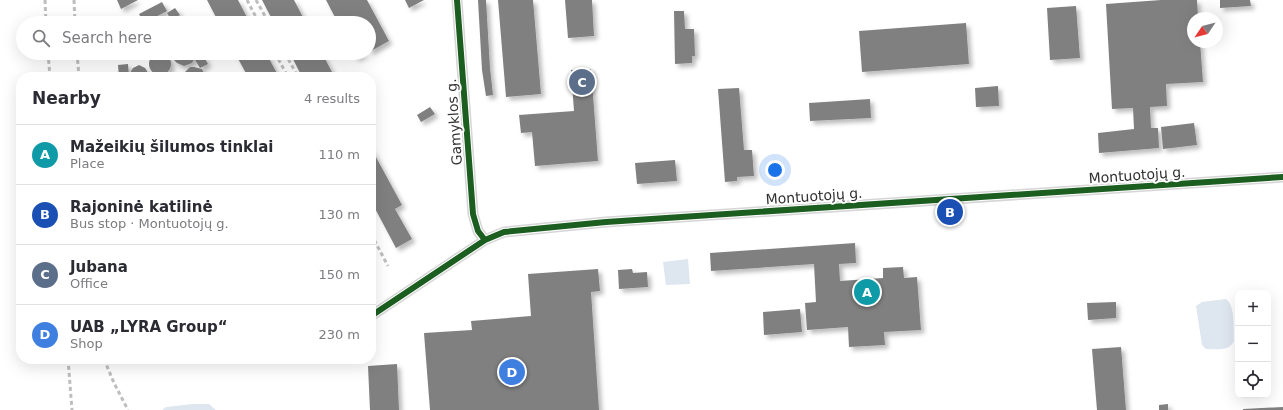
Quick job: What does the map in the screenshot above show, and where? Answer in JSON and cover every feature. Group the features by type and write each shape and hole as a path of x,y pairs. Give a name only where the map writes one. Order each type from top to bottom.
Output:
{"street":[{"name":"Gamyklos g.","path":"457,0 473,214 478,231 485,240"},
{"name":"Montuotojų g.","path":"376,313 485,240 504,232 606,222 1283,178"}],"shaded area":[{"path":"688,259 690,284 666,285 663,262"},
{"path":"1226,299 1229,302 1233,312 1234,341 1232,345 1226,348 1206,349 1202,345 1196,306 1202,302"},
{"path":"209,404 216,410 162,410 166,407"}],"building":[{"path":"117,0 138,0 121,9"},
{"path":"207,0 238,0 246,16 215,16"},
{"path":"262,0 294,0 302,16 270,16"},
{"path":"326,0 367,0 376,16 334,16"},
{"path":"405,0 424,0 409,8"},
{"path":"478,0 486,0 493,95 486,96 482,70"},
{"path":"498,0 533,0 541,94 506,97"},
{"path":"565,0 592,0 594,36 568,38"},
{"path":"1161,0 1197,0 1198,12 1187,12 1187,48 1200,48 1203,82 1166,84 1167,106 1150,107 1151,128 1158,128 1159,148 1099,153 1098,133 1134,129 1133,108 1112,109 1106,4"},
{"path":"1220,0 1250,0 1251,6 1220,8"},
{"path":"162,2 167,11 157,16 140,16 139,14"},
{"path":"1076,6 1080,58 1050,60 1047,8"},
{"path":"175,8 180,15 169,16 167,13"},
{"path":"674,11 684,11 685,29 694,29 695,56 692,56 692,63 675,64"},
{"path":"376,17 389,41 376,48"},
{"path":"966,23 969,64 862,72 859,31"},
{"path":"149,60 171,60 171,68 168,72 152,72 149,68"},
{"path":"174,60 194,60 192,63 184,66"},
{"path":"195,60 206,60 208,64 200,68"},
{"path":"239,60 270,60 276,72 245,72"},
{"path":"294,60 326,60 332,72 300,72"},
{"path":"128,64 129,72 119,72 118,65"},
{"path":"139,65 145,68 147,72 131,72 133,68"},
{"path":"190,67 194,67 202,69 204,72 185,72"},
{"path":"591,69 598,161 535,166 532,132 521,133 519,115 574,111 571,70"},
{"path":"998,86 999,106 976,107 975,88"},
{"path":"739,88 744,150 752,150 754,176 737,177 737,181 725,182 718,89"},
{"path":"870,99 871,118 810,121 809,103"},
{"path":"430,107 435,114 421,122 417,115"},
{"path":"1194,123 1197,145 1163,149 1161,127"},
{"path":"376,157 402,205 395,209 412,239 396,248 376,210"},
{"path":"675,160 677,181 637,184 635,163"},
{"path":"855,243 856,263 839,264 840,281 883,278 883,268 903,267 904,278 917,277 921,330 884,332 885,345 849,347 848,327 807,330 805,303 816,302 814,264 711,271 710,253"},
{"path":"598,269 600,291 591,292 599,410 430,410 424,333 472,330 471,321 531,316 528,274"},
{"path":"632,269 633,273 647,272 648,287 619,289 618,270"},
{"path":"1116,302 1116,318 1088,320 1087,303"},
{"path":"800,309 802,332 764,335 763,312"},
{"path":"1121,347 1126,410 1097,410 1092,349"},
{"path":"397,364 399,410 370,410 368,366"},
{"path":"1168,404 1168,410 1159,410 1159,405"},
{"path":"1283,407 1283,410 1243,410 1243,409"}],"railway":[{"path":"45,0 46,16"},
{"path":"74,0 75,16"},
{"path":"247,0 255,16"},
{"path":"256,0 265,16"},
{"path":"49,60 50,72"},
{"path":"78,60 79,72"},
{"path":"279,60 285,72"},
{"path":"289,60 295,72"},
{"path":"376,243 388,266"},
{"path":"68,364 72,410"},
{"path":"106,364 128,410"}],"cycle path":[{"path":"457,0 473,214 478,231 485,240"},
{"path":"376,313 485,240 504,232 606,222 1283,177"}],"place":[{"name":"Jubana","path":"582,82"},
{"name":"Rajoninė katilinė","path":"950,212"},
{"name":"Mažeikių šilumos tinklai","path":"867,292"},
{"name":"UAB „LYRA Group“","path":"512,372"}]}
